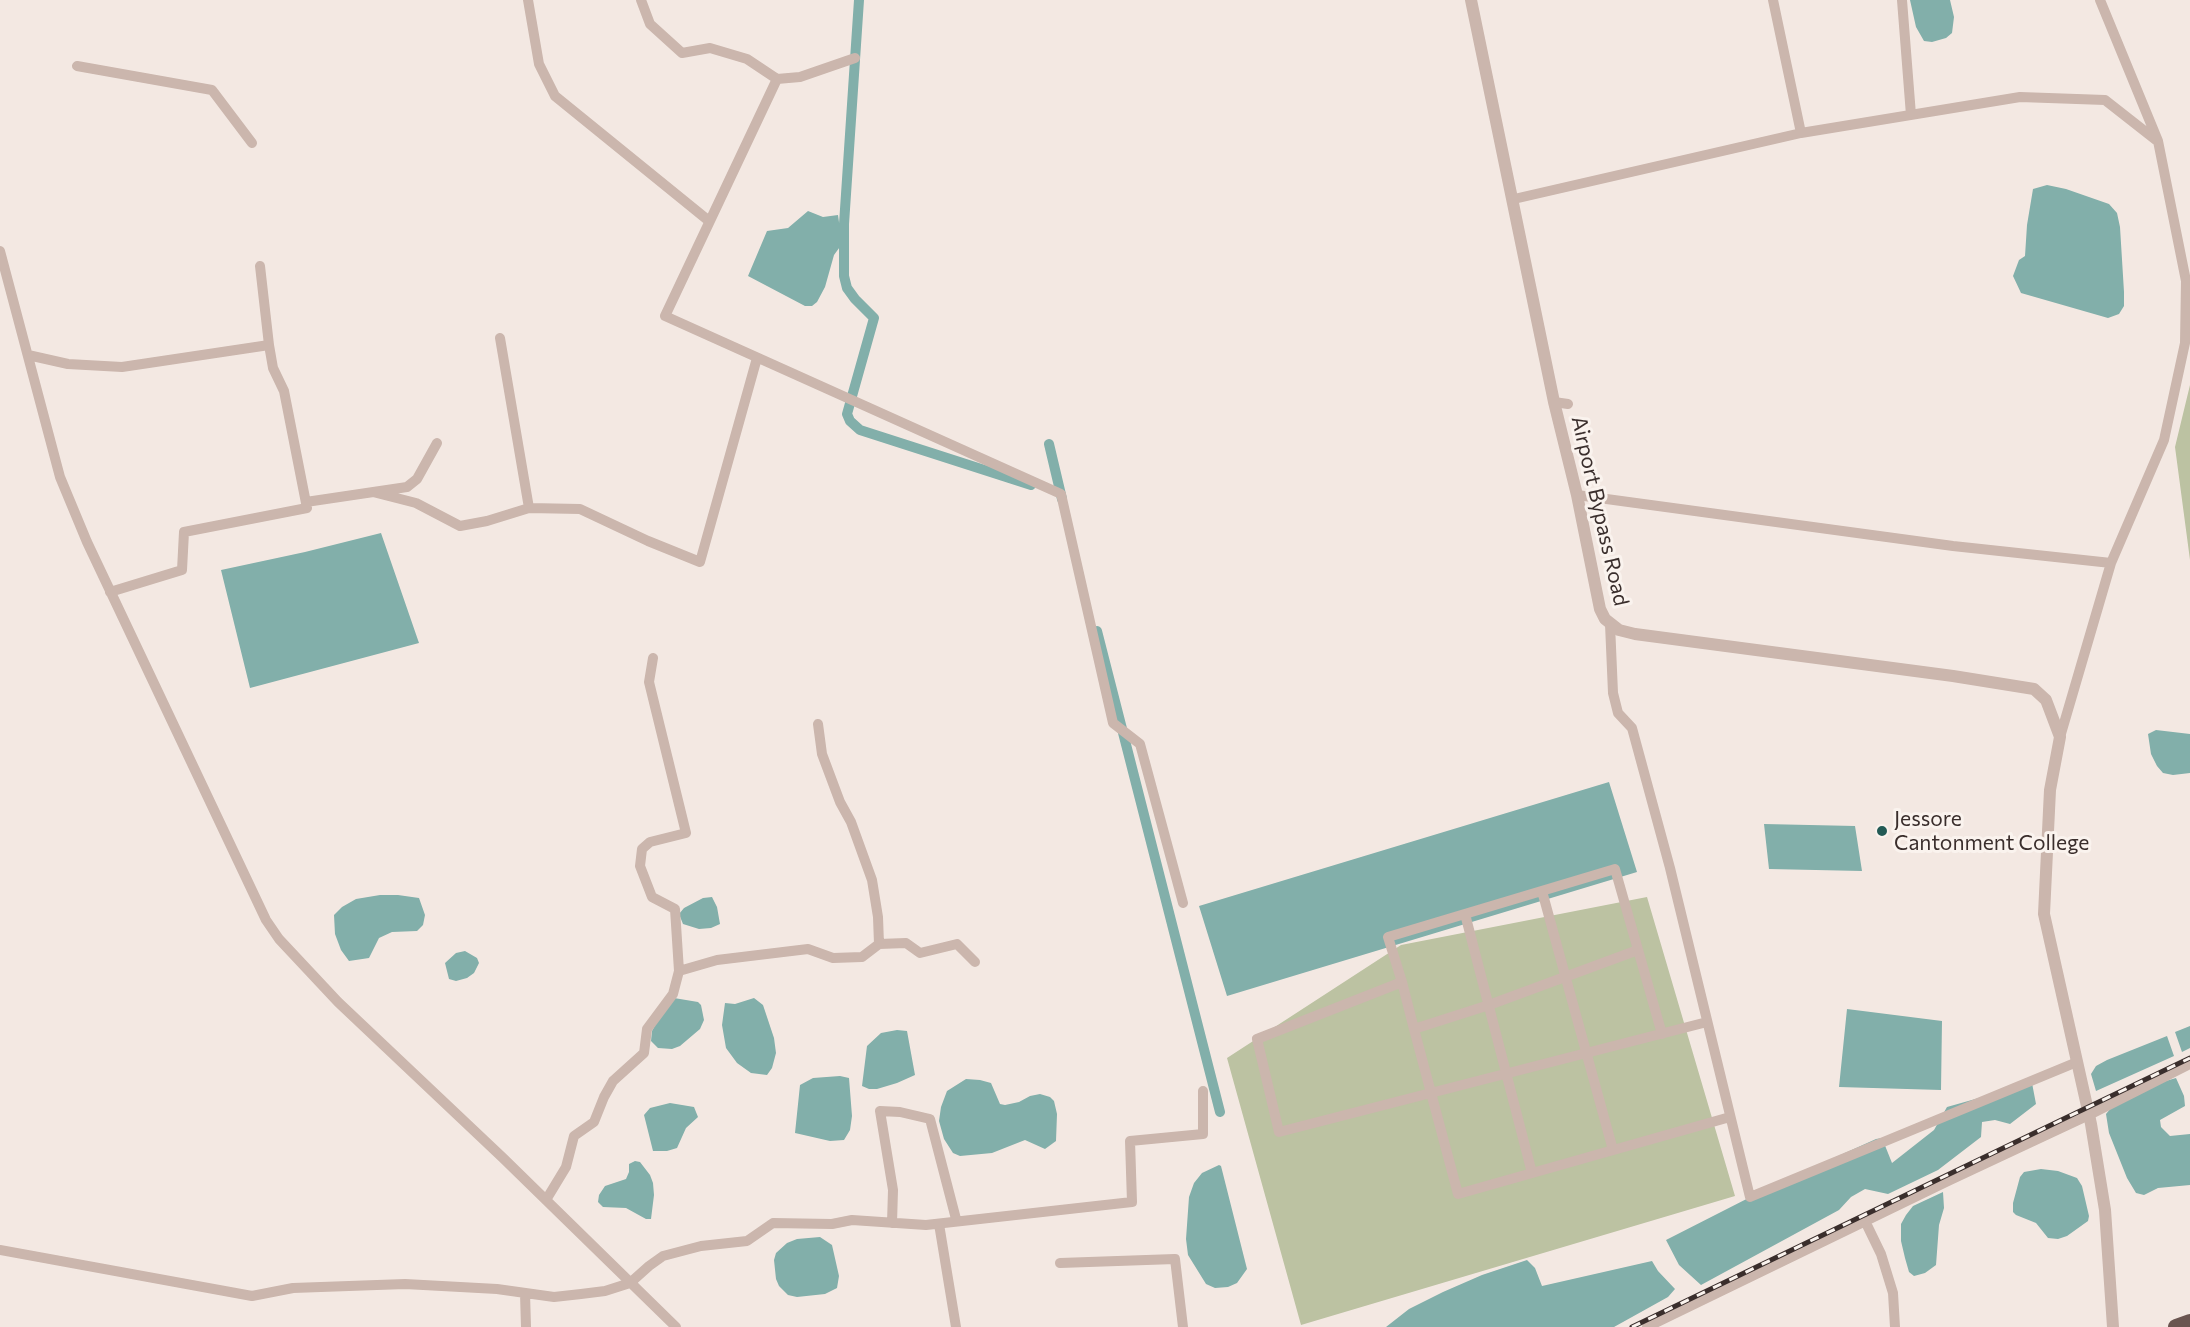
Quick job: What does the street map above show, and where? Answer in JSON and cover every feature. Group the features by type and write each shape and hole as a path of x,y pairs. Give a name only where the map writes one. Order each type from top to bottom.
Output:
{"highway":[{"path":"2176,1327 2190,1322"}],"street":[{"path":"528,0 538,64 555,96 710,221"},
{"path":"641,0 650,24 682,53 710,48 732,54 747,59 777,79 800,77 855,58"},
{"name":"Airport Bypass Road","path":"1471,0 1514,199 1554,402 1600,609 1610,624 1619,630 1635,634 1953,676 2034,689 2046,700 2060,737"},
{"path":"1773,0 1801,133"},
{"path":"1902,0 1911,115"},
{"path":"2100,0 2158,141 2186,281 2185,343 2164,440 2111,563 2060,737 2050,790 2043,914 2089,1115 2105,1210 2113,1327"},
{"path":"77,66 212,90 252,143"},
{"path":"777,79 664,316 1061,494 1113,723 1140,744 1183,903"},
{"path":"1514,199 1801,133 2020,97 2104,100 2158,141"},
{"path":"0,251 60,477 87,542 266,920 279,939 338,1002 676,1327"},
{"path":"111,592 182,570 184,532 307,508 285,395 273,368 260,266"},
{"path":"500,338 529,508"},
{"path":"28,355 68,364 123,367 269,345"},
{"path":"373,492 416,503 460,526 487,521 529,508 580,509 700,562 757,358"},
{"path":"1554,402 1568,404"},
{"path":"306,502 406,487 417,479 437,443"},
{"path":"1576,495 1941,544 2111,563"},
{"path":"1610,624 1613,693 1618,713 1632,728 1670,868 1750,1197 2077,1062"},
{"path":"546,1200 566,1167 574,1136 594,1122 613,1081 644,1053 647,1029 673,994 679,971 675,909 651,897 640,866 642,849 650,843 686,833 649,682 653,658"},
{"path":"818,724 822,754 840,802 851,822 872,880 878,918 879,944"},
{"path":"1662,1034 1615,869 1388,937 1458,1194 1730,1117"},
{"path":"1542,891 1613,1150"},
{"path":"1464,914 1532,1173"},
{"path":"679,971 717,960 808,949 833,958 862,957 879,944 906,943 920,953 957,944 975,962"},
{"path":"1414,1029 1489,1005 1638,950"},
{"path":"1402,982 1257,1039 1279,1132 1707,1022"},
{"path":"1647,1327 2089,1115 2190,1064"},
{"path":"0,1250 252,1296 293,1288 405,1284 496,1289 554,1297 604,1291 630,1282 663,1256 701,1246 747,1241 773,1223 832,1224 852,1220 939,1224 1131,1202 1130,1141 1203,1134 1203,1091"},
{"path":"892,1223 893,1190 880,1111 900,1112 930,1119 956,1219"},
{"path":"1865,1221 1881,1254 1893,1293 1895,1327"},
{"path":"939,1224 956,1327"},
{"path":"1060,1263 1175,1259 1183,1327"},
{"path":"525,1293 526,1327"}],"green space":[{"path":"2190,385 2190,560 2175,447"},
{"path":"1647,897 1735,1196 1301,1325 1227,1058 1401,945"}],"water":[{"path":"1910,0 1950,0 1954,17 1952,33 1946,38 1932,42 1924,41 1916,27"},
{"path":"2047,185 2109,204 2117,213 2124,292 2124,306 2119,314 2108,318 2021,293 2013,276 2019,260 2025,256 2033,189"},
{"path":"808,211 823,217 838,215 842,244 834,255 825,287 817,302 812,306 805,306 748,276 767,231 788,228"},
{"path":"381,533 419,643 250,688 221,570"},
{"path":"2156,730 2190,734 2190,773 2173,775 2163,773 2157,766 2151,754 2148,734"},
{"path":"1609,782 1637,872 1227,996 1199,906"},
{"path":"1764,824 1855,826 1862,871 1769,869"},
{"path":"380,895 419,898 425,915 423,925 417,931 392,932 379,938 369,958 349,961 341,950 335,934 334,915 356,899"},
{"path":"712,897 717,907 720,924 711,928 699,929 683,924 679,914 684,908 703,898"},
{"path":"465,951 477,958 479,963 474,973 456,981 449,979 445,963 456,953"},
{"path":"674,998 698,1002 701,1005 704,1020 700,1029 680,1046 672,1049 658,1048 651,1041 652,1031 665,1006"},
{"path":"754,998 763,1005 774,1038 776,1053 772,1068 767,1075 751,1073 737,1063 726,1048 722,1025 725,1003 735,1004"},
{"path":"1847,1009 1942,1021 1941,1090 1839,1087"},
{"path":"2190,1026 2190,1048 2182,1052 2175,1032"},
{"path":"907,1031 915,1075 877,1089 862,1086 867,1046 881,1033"},
{"path":"2167,1036 2174,1056 2096,1091 2091,1074 2096,1066"},
{"path":"840,1076 849,1078 852,1116 850,1130 844,1140 830,1141 795,1133 800,1085 813,1078"},
{"path":"2176,1078 2184,1096 2185,1106 2160,1120 2161,1127 2170,1136 2190,1134 2190,1185 2158,1188 2144,1195 2136,1193 2127,1178 2109,1133 2106,1114 2111,1108 2159,1083"},
{"path":"966,1079 991,1083 1000,1104 1019,1102 1040,1094 1050,1097 1054,1101 1057,1114 1056,1141 1045,1149 1025,1140 992,1153 960,1156 953,1153 944,1139 939,1121 941,1107 947,1091"},
{"path":"2032,1083 2036,1104 2010,1124 1995,1120 1982,1122 1981,1137 1938,1170 1888,1194 1865,1189 1851,1197 1839,1210 1701,1285 1679,1265 1666,1240 1774,1185 1876,1139 1882,1138 1892,1163 1934,1130 1947,1107"},
{"path":"670,1103 694,1107 698,1117 686,1128 677,1148 653,1151 644,1115 650,1108"},
{"path":"635,1161 640,1162 653,1183 651,1219 646,1219 626,1208 603,1207 598,1202 599,1195 605,1186 626,1179 629,1164"},
{"path":"1219,1165 1247,1269 1237,1283 1228,1287 1215,1288 1206,1284 1188,1255 1186,1239 1189,1197 1194,1183 1202,1173"},
{"path":"2041,1169 2058,1171 2077,1178 2082,1186 2089,1216 2088,1221 2067,1236 2058,1239 2048,1238 2036,1223 2013,1212 2020,1177 2024,1172"},
{"path":"1943,1192 1944,1208 1939,1225 1936,1265 1925,1273 1914,1276 1909,1272 1905,1258 1901,1241 1901,1224 1913,1206"},
{"path":"820,1237 832,1245 839,1276 837,1288 825,1294 797,1297 788,1295 776,1279 774,1260 776,1253 787,1243 797,1239"},
{"path":"1527,1260 1535,1268 1542,1286 1652,1261 1675,1289 1668,1297 1614,1327 1386,1327 1409,1309 1443,1292 1482,1275"}],"waterway":[{"path":"859,0 844,224 844,276 847,288 874,318 847,414 850,421 860,430 1031,485"},
{"path":"1049,444 1062,499"},
{"path":"1097,631 1220,1112"}],"railway":[{"path":"1632,1327 2190,1058"}],"place":[{"name":"Jessore Cantonment College","path":"1882,831"}]}
